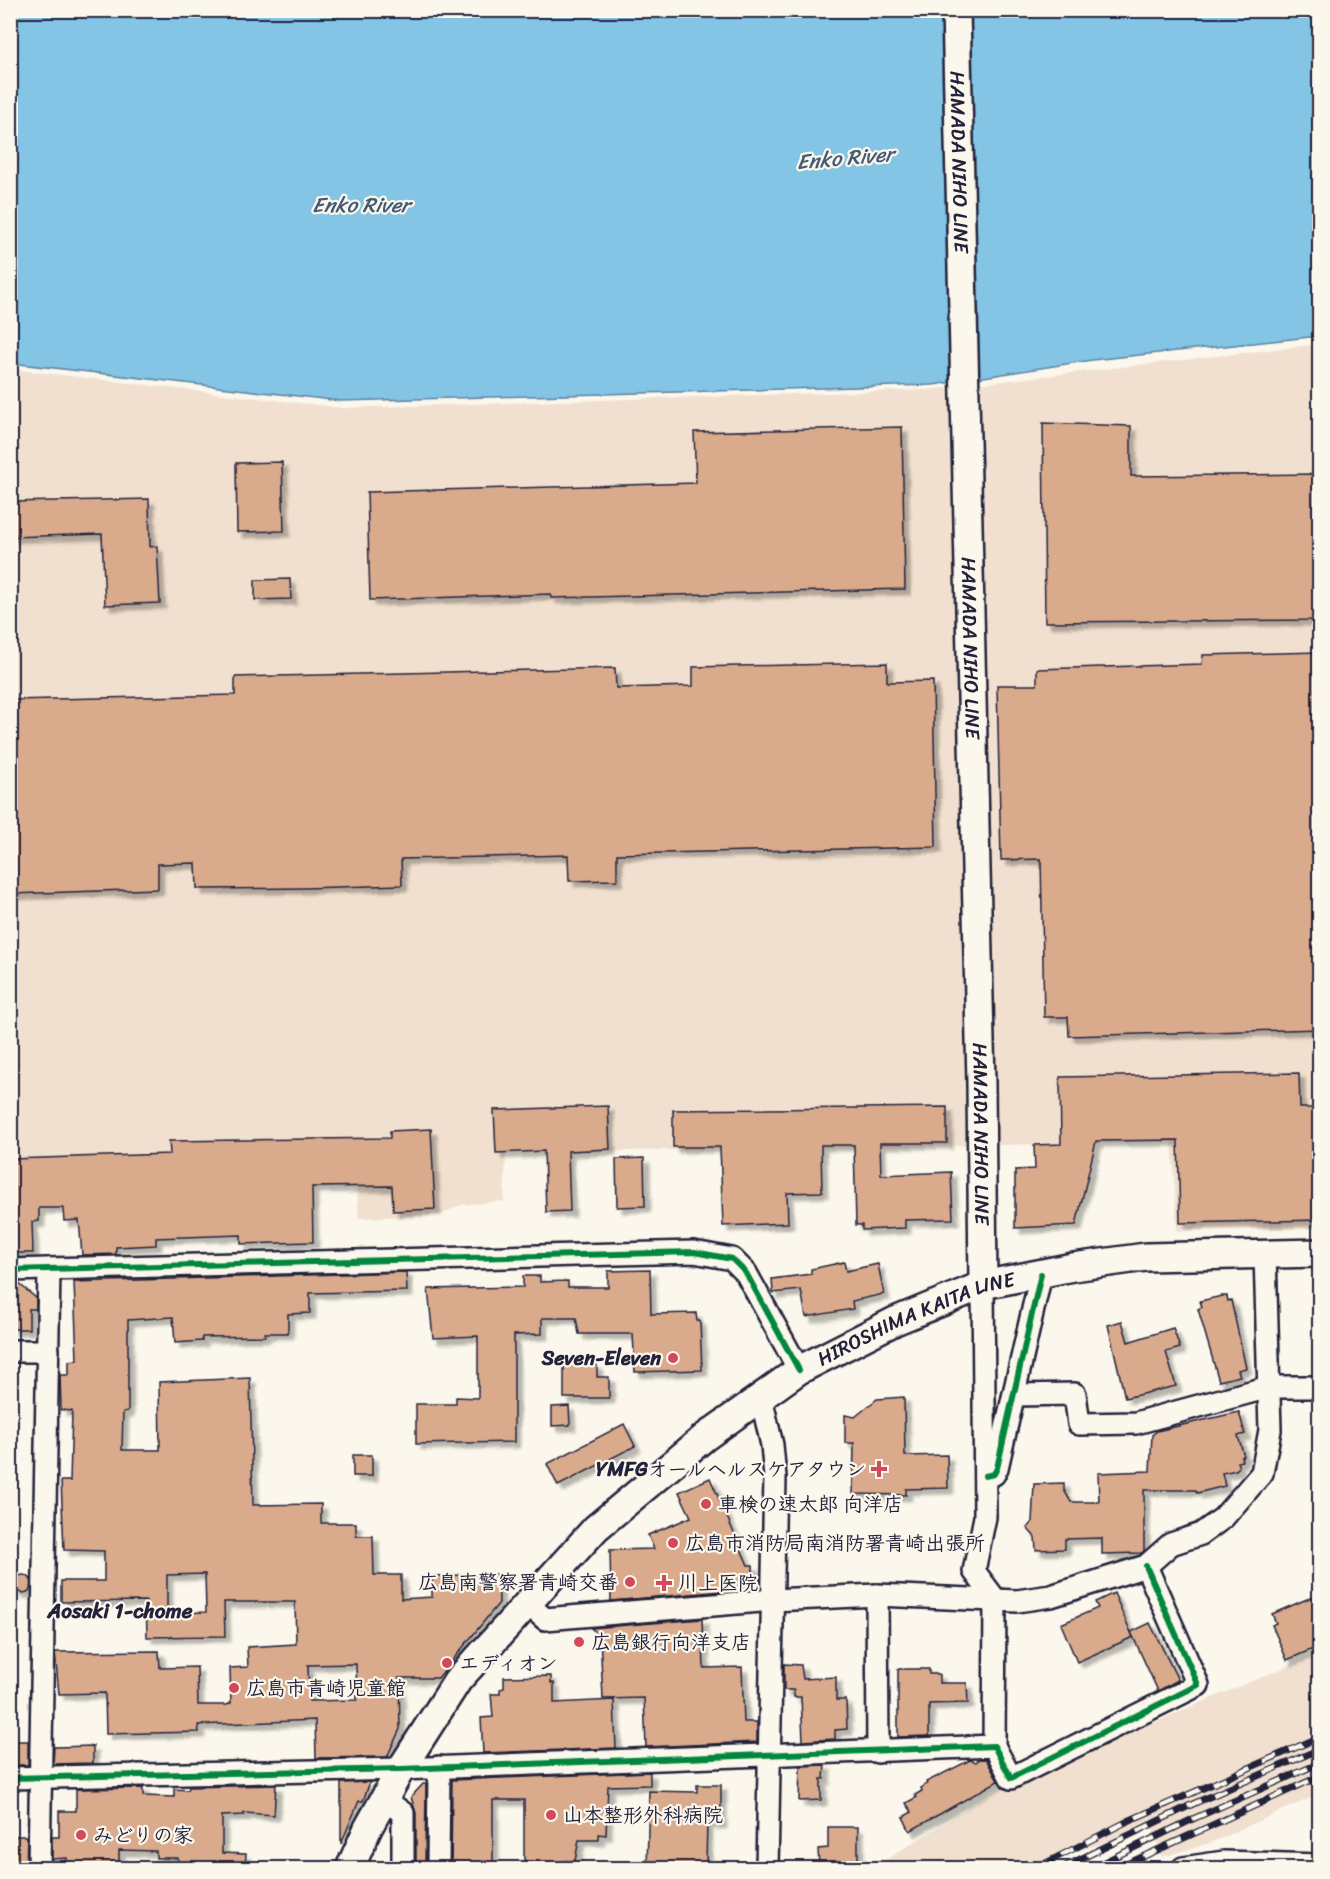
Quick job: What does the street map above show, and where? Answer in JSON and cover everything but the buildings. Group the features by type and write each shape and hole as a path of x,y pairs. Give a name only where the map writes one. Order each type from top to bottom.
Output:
{"main road":[{"name":"HAMADA NIHO LINE","path":"956,10 981,1083 983,1285"},
{"name":"HIROSHIMA KAITA LINE","path":"350,1869 401,1769 458,1680 596,1528 705,1437 799,1370 895,1321 983,1285 1146,1257 1320,1252"}],"street":[{"path":"10,1270 694,1252 732,1259 746,1273 799,1370"},
{"path":"528,1604 544,1619 773,1600 877,1595 1017,1601 1051,1596 1146,1566 1172,1544 1201,1534 1223,1518 1262,1473 1270,1430 1265,1254"},
{"path":"39,1869 49,1269"},
{"path":"985,1476 994,1474 998,1468 1041,1274"},
{"path":"983,1285 985,1517 974,1571 995,1599 994,1746 1011,1778 1198,1685 1146,1566"},
{"path":"10,1351 48,1351"},
{"path":"1015,1395 1076,1394 1079,1424 1136,1424 1269,1387 1320,1387"},
{"path":"762,1397 772,1445 775,1477 767,1869"},
{"path":"877,1595 878,1752"},
{"path":"10,1778 401,1769 994,1746"},
{"path":"438,1869 439,1767"},
{"path":"384,1799 403,1813 403,1869"},
{"path":"1183,1869 1224,1862 1320,1865"}],"shaded area":[{"path":"1319,344 1319,1228 1177,1231 1172,1142 506,1153 504,1201 460,1205 441,1215 359,1218 357,1188 11,1197 10,369 343,408 926,390"},
{"path":"1319,1653 1319,1794 1210,1843 1162,1857 1150,1821 1109,1841 1031,1868 873,1868 1003,1786"}],"water":[{"name":"Enko River","path":"11,11 1319,11 1319,336 1092,360 933,385 341,401 11,363"}],"railway":[{"path":"1036,1868 1128,1821 1320,1737"},
{"path":"1062,1868 1195,1803 1320,1749"},
{"path":"1092,1868 1195,1818 1320,1763"},
{"path":"1118,1868 1320,1776"}],"cycle path":[{"path":"10,1270 694,1252 732,1259 746,1273 799,1370"},
{"path":"985,1476 994,1474 997,1468 1041,1274"},
{"path":"10,1778 401,1769 994,1746 1011,1778 1198,1685 1146,1566"}],"place":[{"name":"Seven-Eleven","path":"673,1358"},
{"name":"YMFGオールヘルスケアタウン","path":"879,1469"},
{"name":"車検の速太郎 向洋店","path":"706,1504"},
{"name":"広島市消防局南消防署青崎出張所","path":"673,1543"},
{"name":"広島南警察署青崎交番","path":"630,1582"},
{"name":"川上医院","path":"664,1583"},
{"name":"広島銀行向洋支店","path":"579,1642"},
{"name":"エディオン","path":"447,1663"},
{"name":"広島市青崎児童館","path":"234,1688"},
{"name":"山本整形外科病院","path":"551,1815"},
{"name":"みどりの家","path":"81,1835"}],"district":[{"name":"Aosaki 1-chome","path":"120,1611"}]}
